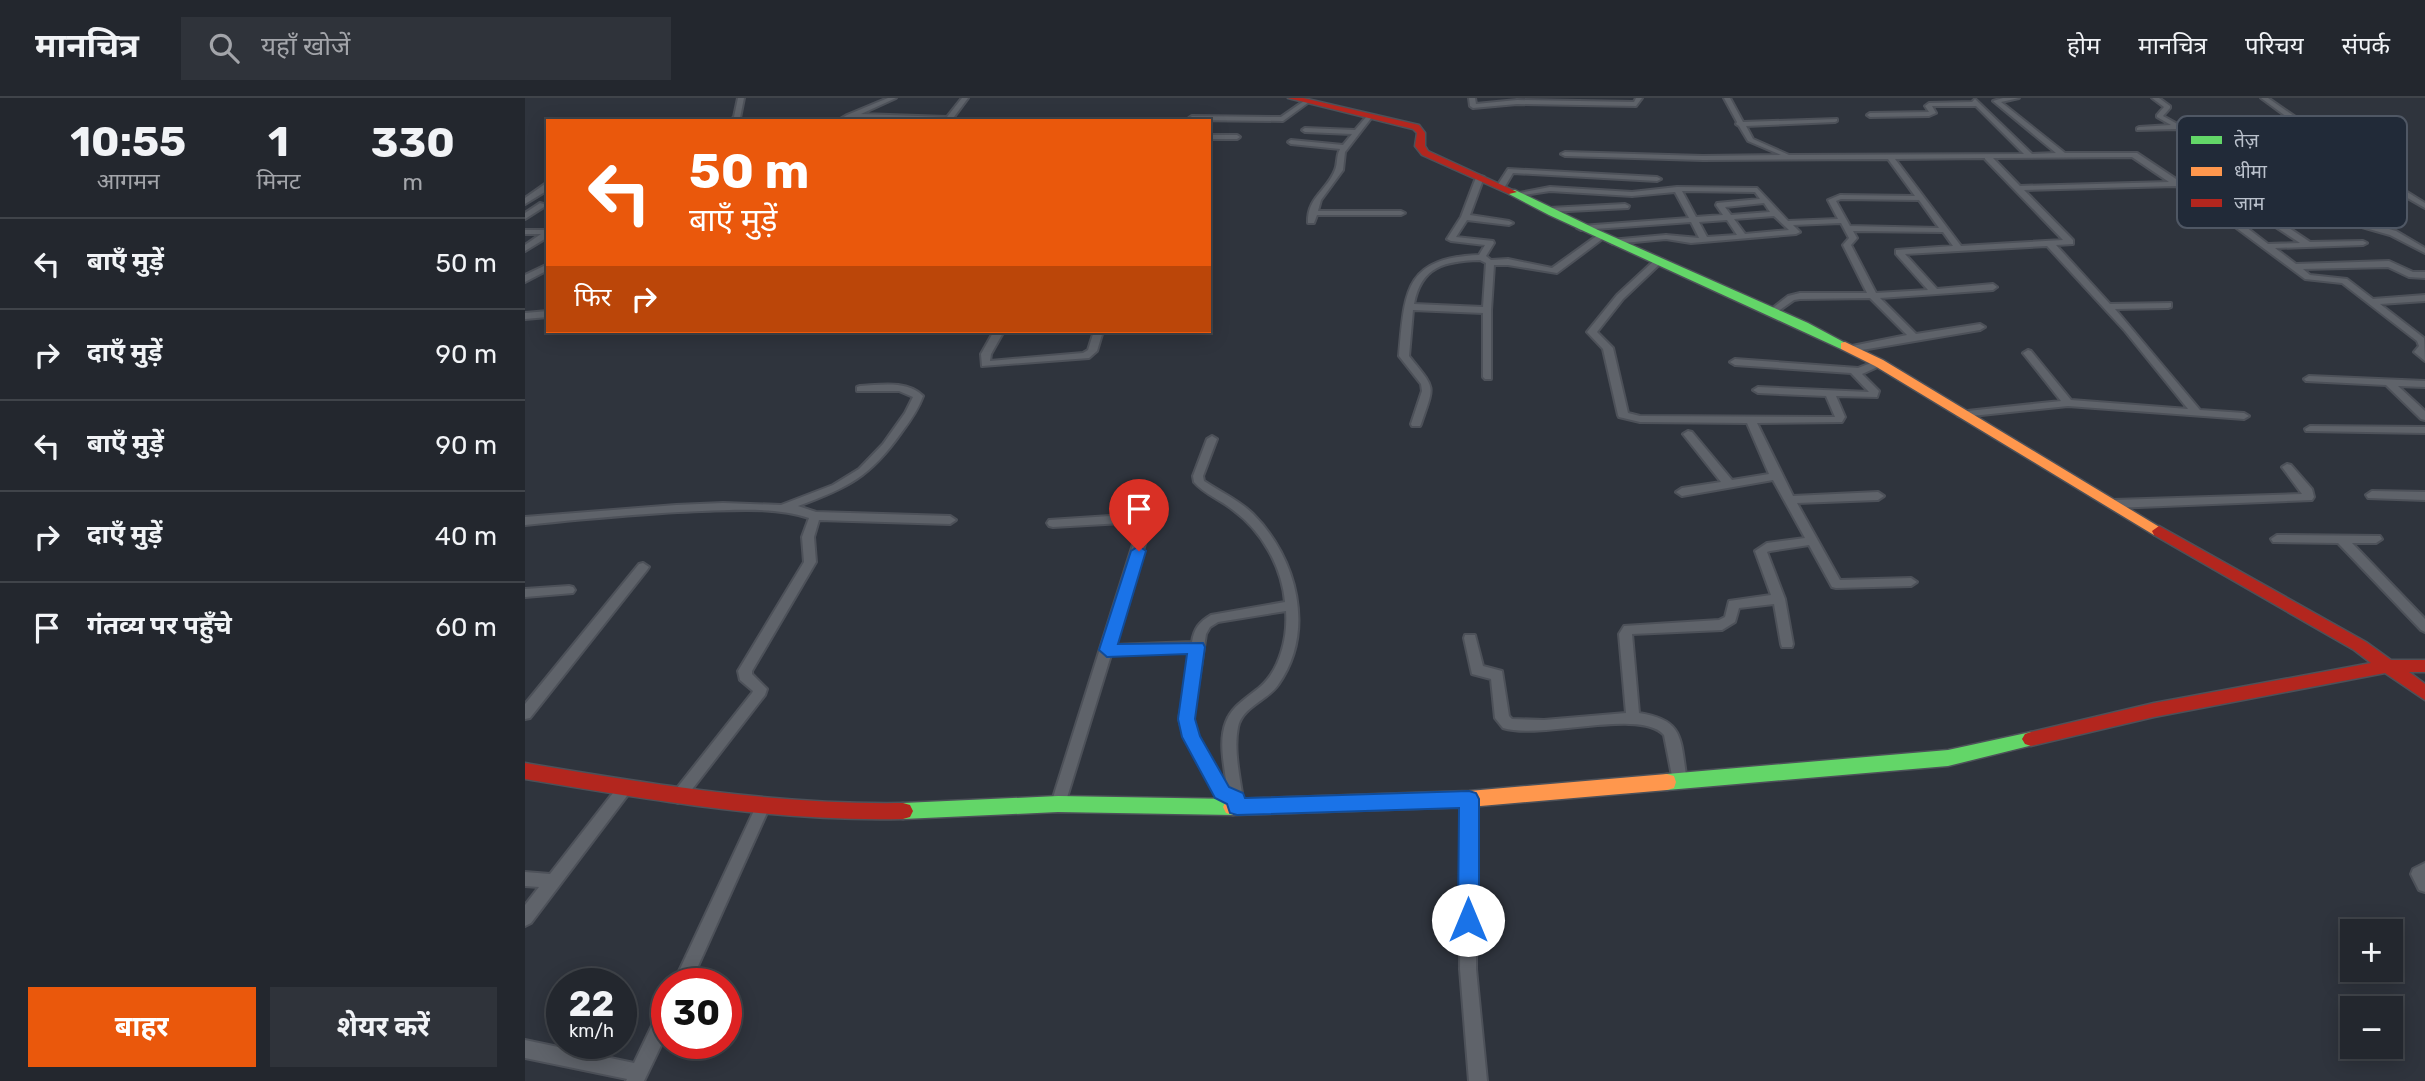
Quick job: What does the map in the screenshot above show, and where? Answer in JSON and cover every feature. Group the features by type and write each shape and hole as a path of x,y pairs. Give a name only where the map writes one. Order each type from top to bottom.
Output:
{"street":[{"path":"736,119 741,98"},
{"path":"844,119 893,98"},
{"path":"948,119 965,98"},
{"path":"1472,98 1472,106 1476,106 1517,102 1636,104 1639,98"},
{"path":"1727,98 1739,124 1752,142 1793,158"},
{"path":"1972,98 2030,156"},
{"path":"2016,98 1996,101 2064,156"},
{"path":"2155,98 2168,107 2159,116 2177,126"},
{"path":"2264,98 2289,116"},
{"path":"1191,119 1283,119 1299,100 1416,127 1420,130 1420,146 1425,153 1518,194 1581,228 1774,310 1879,363 2114,504 2360,646 2425,693"},
{"path":"1870,115 1932,113 1928,106 1931,104 1979,104"},
{"path":"1191,119 1199,110"},
{"path":"849,116 922,119"},
{"path":"1369,117 1345,147 1340,156 1339,170 1311,217 1401,213"},
{"path":"1739,124 1835,120"},
{"path":"2139,129 2177,127"},
{"path":"1305,130 1356,132"},
{"path":"1211,137 1237,137"},
{"path":"1291,142 1345,147"},
{"path":"1565,154 1655,158 2134,155 2176,184"},
{"path":"1935,292 1898,254 1958,247 2070,242 1989,156"},
{"path":"1655,158 1658,190"},
{"path":"1891,158 1958,247"},
{"path":"1501,186 1511,171 1657,179"},
{"path":"1480,177 1465,217 1451,239 1488,242 1491,245 1486,260 1487,377"},
{"path":"2020,188 2176,184"},
{"path":"525,202 546,187"},
{"path":"1416,424 1427,391 1423,377 1408,364 1404,356 1412,291 1417,278 1424,271 1456,258 1508,262 1554,271 1607,239 1704,239 1796,232 1776,214 1757,190 1677,189 1632,194 1550,189 1518,194"},
{"path":"1677,189 1704,239"},
{"path":"2407,195 2423,204"},
{"path":"1914,337 1873,296 1847,245 1853,240 1832,200 1921,198"},
{"path":"1742,236 1721,204 1766,201"},
{"path":"525,217 543,205"},
{"path":"1549,210 1625,206"},
{"path":"1581,228 1776,214"},
{"path":"1465,217 1509,223"},
{"path":"1787,223 1944,229"},
{"path":"2242,228 2312,278 2344,281 2424,343 2419,352 2425,358"},
{"path":"2283,228 2309,245"},
{"path":"2376,228 2393,233 2425,251"},
{"path":"525,232 546,233"},
{"path":"525,249 546,234"},
{"path":"2049,243 2197,414"},
{"path":"2267,246 2363,243"},
{"path":"1660,260 1620,297 1592,332 1608,348 1623,415 1640,419 1838,420 1840,417 1830,394"},
{"path":"2295,267 2389,264 2412,275 2425,275"},
{"path":"525,279 546,267"},
{"path":"1774,310 1795,297 1873,296 1993,287"},
{"path":"2371,302 2425,298"},
{"path":"2107,307 2168,305"},
{"path":"1411,307 1487,310"},
{"path":"525,316 546,314"},
{"path":"1850,349 1980,327"},
{"path":"998,333 986,354 985,364 1086,356 1092,351 1097,333"},
{"path":"2028,353 2068,403"},
{"path":"1735,362 1857,371 1879,363"},
{"path":"1758,390 1873,395 1874,391 1856,374 1857,371"},
{"path":"2309,379 2425,384"},
{"path":"2388,382 2425,416"},
{"path":"785,507 838,488 863,473 892,439 918,396 913,391 860,389"},
{"path":"1962,414 2068,403 2244,416"},
{"path":"1751,421 1776,477 1836,584 1911,582"},
{"path":"2310,429 2425,429"},
{"path":"1688,434 1729,485"},
{"path":"1212,439 1198,477 1199,482 1250,518 1268,538 1286,572 1291,606 1288,653 1278,674 1272,684 1237,715 1231,727 1237,803"},
{"path":"2114,504 2308,497 2308,492 2287,467"},
{"path":"1682,492 1776,477"},
{"path":"2372,495 2425,496"},
{"path":"1790,500 1878,496"},
{"path":"525,522 721,507 785,507 815,516 950,520"},
{"path":"678,797 758,695 760,689 757,683 745,676 745,671 810,562 808,537 815,516"},
{"path":"1053,523 1141,518 1146,521 1058,804"},
{"path":"2277,539 2376,539"},
{"path":"1787,644 1779,599 1761,551 1767,547 1812,541"},
{"path":"2343,541 2425,628"},
{"path":"525,714 643,566"},
{"path":"525,593 569,590"},
{"path":"1633,719 1625,634 1628,629 1722,625 1731,619 1733,604 1779,599"},
{"path":"1237,803 1222,792 1191,737 1187,719 1197,647 1205,624 1215,618 1291,606"},
{"path":"1470,638 1477,670 1495,674 1499,679 1502,718 1508,724 1633,719 1657,721 1670,732 1680,781"},
{"path":"1107,650 1197,647"},
{"path":"525,771 678,797 862,813 1058,804 1469,799 1948,758 2154,710 2387,666 2425,666"},
{"path":"525,918 625,788"},
{"path":"1469,799 1468,969 1478,1081"},
{"path":"688,968 763,806"},
{"path":"2425,870 2419,874 2425,885"},
{"path":"525,879 553,881"},
{"path":"525,1049 637,1077 651,1047"}],"traffic: fast":[{"path":"1512,192 1845,346"},
{"path":"1667,782 1948,758 2031,739"},
{"path":"903,811 1058,804 1233,807"}],"traffic: slow":[{"path":"1845,346 1879,363 2159,531"},
{"path":"1233,807 1469,799 1667,782"}],"traffic: jam":[{"path":"1292,98 1416,127 1421,133 1420,146 1425,153 1512,192"},
{"path":"2159,531 2360,646 2425,693"},
{"path":"2031,739 2154,710 2387,666 2425,666"},
{"path":"525,771 761,807 855,812 903,811"}],"route":[{"path":"1139,551 1107,650 1197,647 1187,719 1191,737 1222,792 1236,799 1237,807 1469,799 1468,920"}]}
